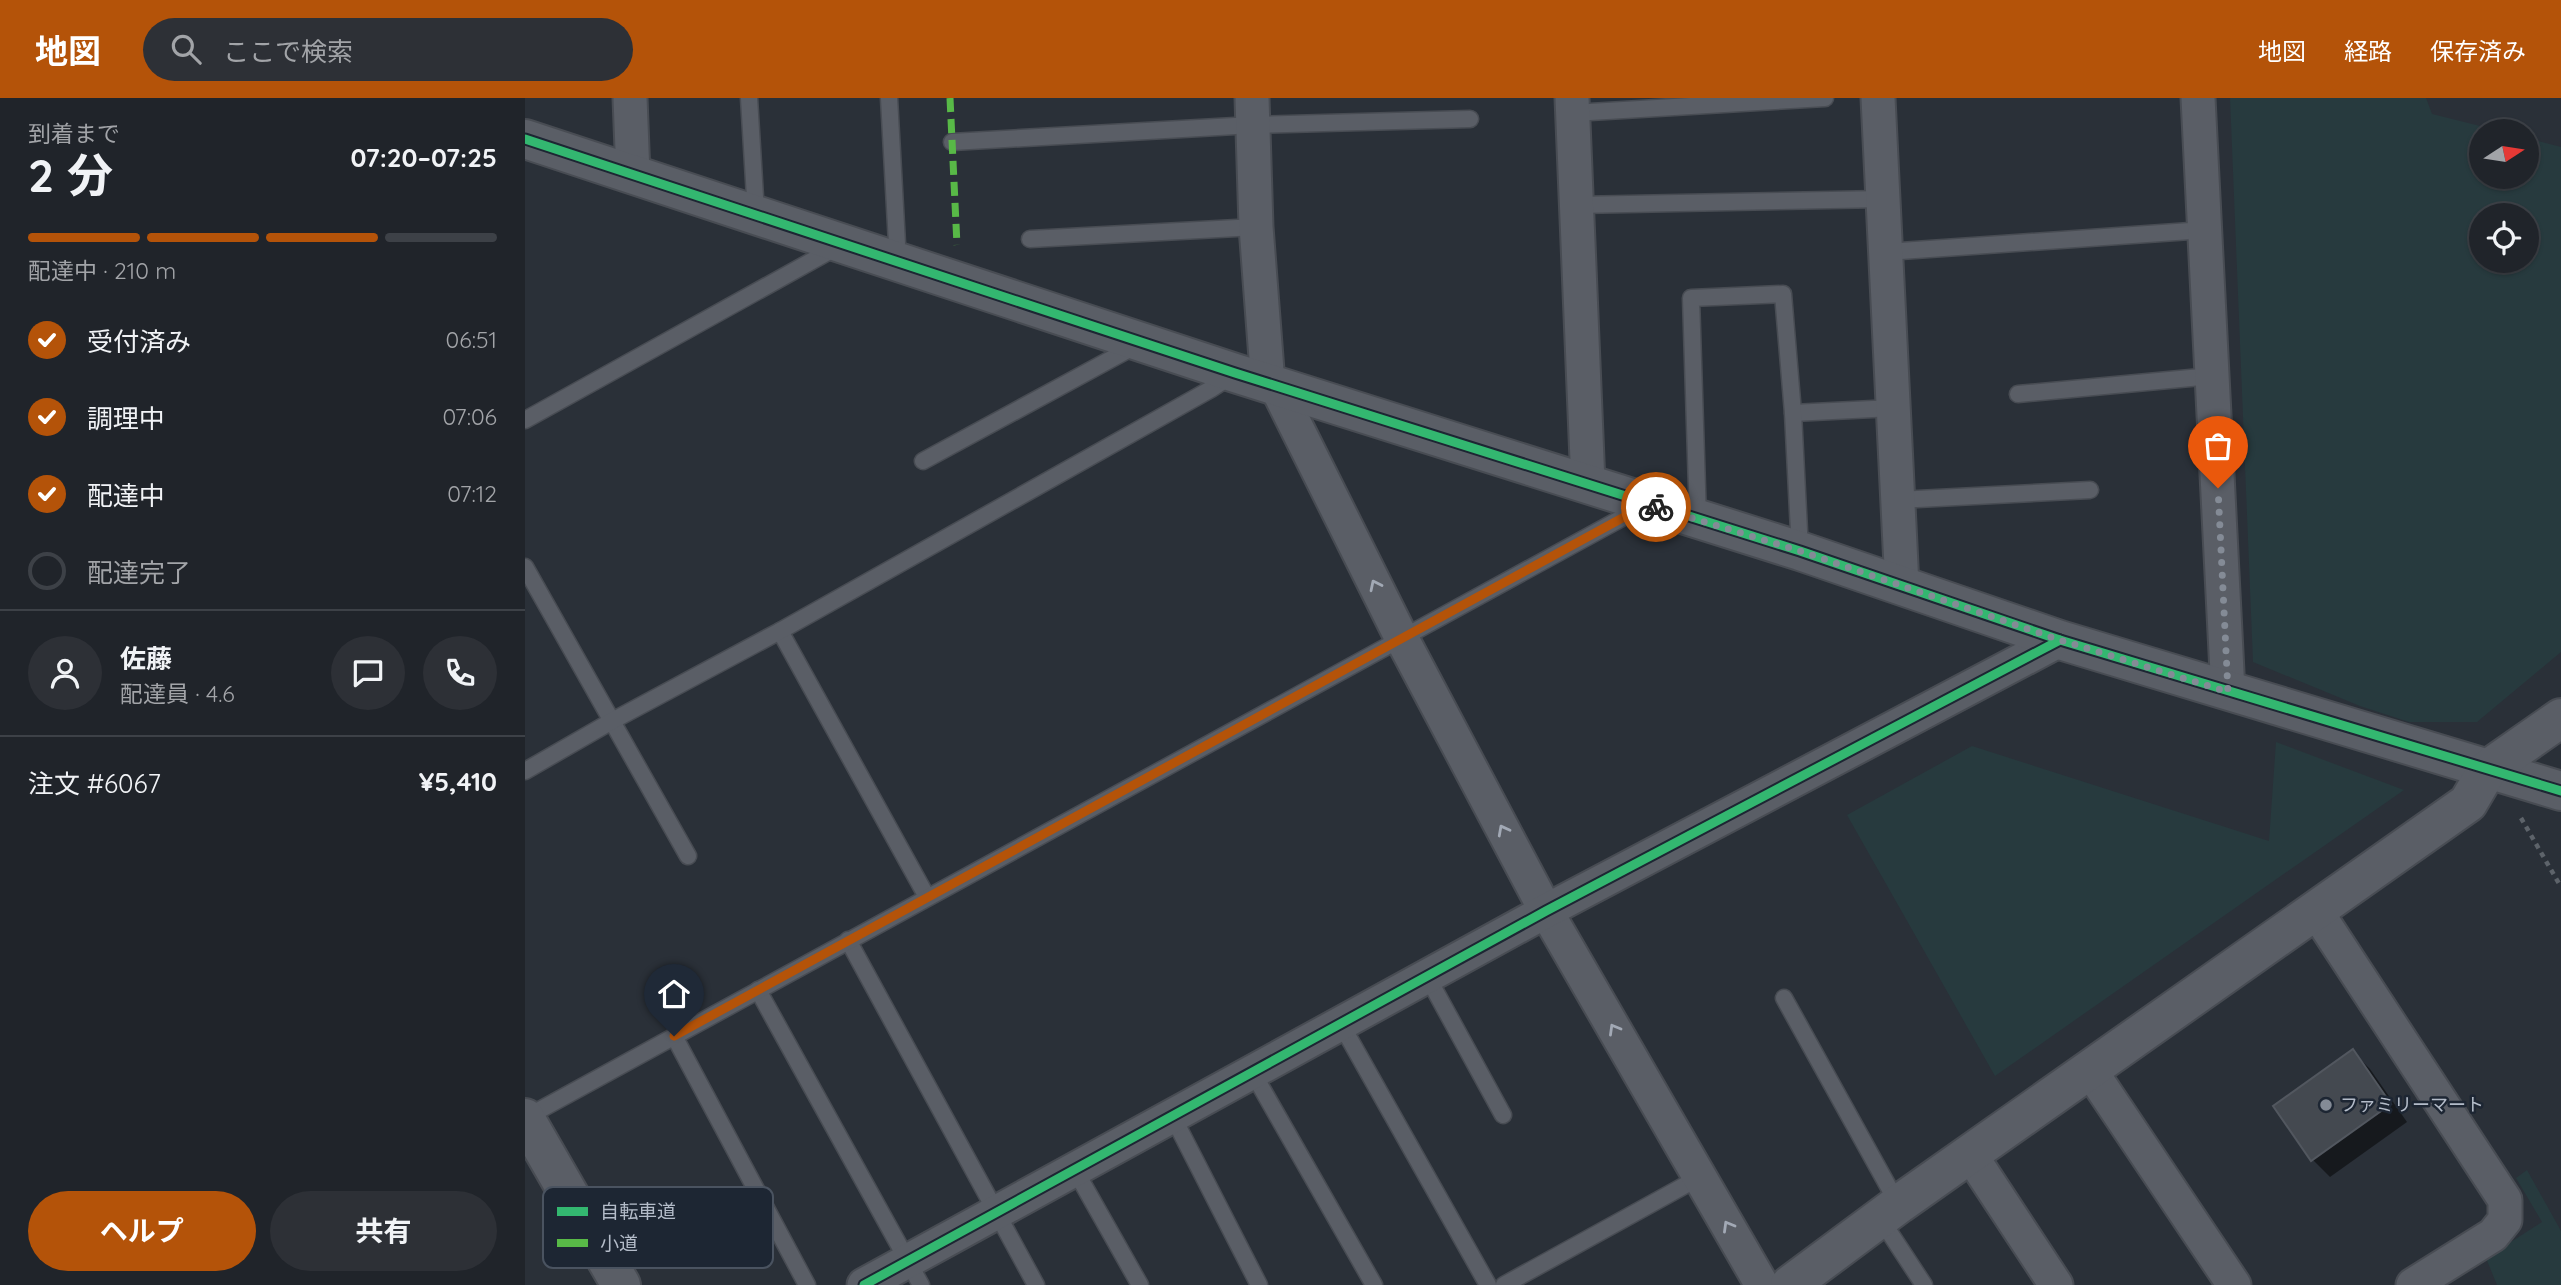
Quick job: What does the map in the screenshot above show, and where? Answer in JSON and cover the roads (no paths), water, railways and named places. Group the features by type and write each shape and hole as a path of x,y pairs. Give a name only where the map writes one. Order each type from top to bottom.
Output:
{"street":[{"path":"630,98 633,175"},
{"path":"1878,98 1902,586"},
{"path":"2198,98 2228,692"},
{"path":"1573,105 1588,484"},
{"path":"1252,112 1260,381 1401,637 1546,911 1762,1285"},
{"path":"525,139 1260,381 1800,551 2060,640 2561,791"},
{"path":"863,1285 915,1273 997,1213 1546,911 2060,640"},
{"path":"1790,1285 1889,1211 2468,803 2488,769 2561,718"},
{"path":"2316,911 2505,1200 2505,1220 2493,1235 2413,1285"},
{"path":"2090,1070 2234,1285"},
{"path":"525,1118 565,1187"},
{"path":"1970,1154 2056,1285"},
{"path":"611,1268 621,1285"}],"lane":[{"path":"749,98 756,216"},
{"path":"888,98 898,262"},
{"path":"1573,105 1825,98"},
{"path":"952,142 1252,112 1470,119"},
{"path":"1577,205 1883,199"},
{"path":"1030,239 1256,227"},
{"path":"1886,252 2205,230"},
{"path":"525,420 843,244"},
{"path":"1698,521 1691,298 1783,294 1793,413 1800,551"},
{"path":"923,461 1142,342"},
{"path":"2018,394 2212,376"},
{"path":"525,772 612,721 780,631 1211,389 1260,381"},
{"path":"1793,413 1893,408"},
{"path":"1898,500 2090,490"},
{"path":"525,1118 1648,504"},
{"path":"525,567 688,856"},
{"path":"780,631 927,897"},
{"path":"848,940 1036,1285"},
{"path":"1427,976 1503,1115"},
{"path":"758,990 915,1273"},
{"path":"1784,998 1924,1285"},
{"path":"1341,1024 1488,1285"},
{"path":"674,1036 755,1187"},
{"path":"1253,1073 1374,1285"},
{"path":"1173,1117 1259,1285"},
{"path":"1075,1170 1140,1285"},
{"path":"1504,1285 1700,1177"},
{"path":"773,1221 807,1285"}],"place":[{"name":"ファミリーマート","path":"2326,1105"}]}
